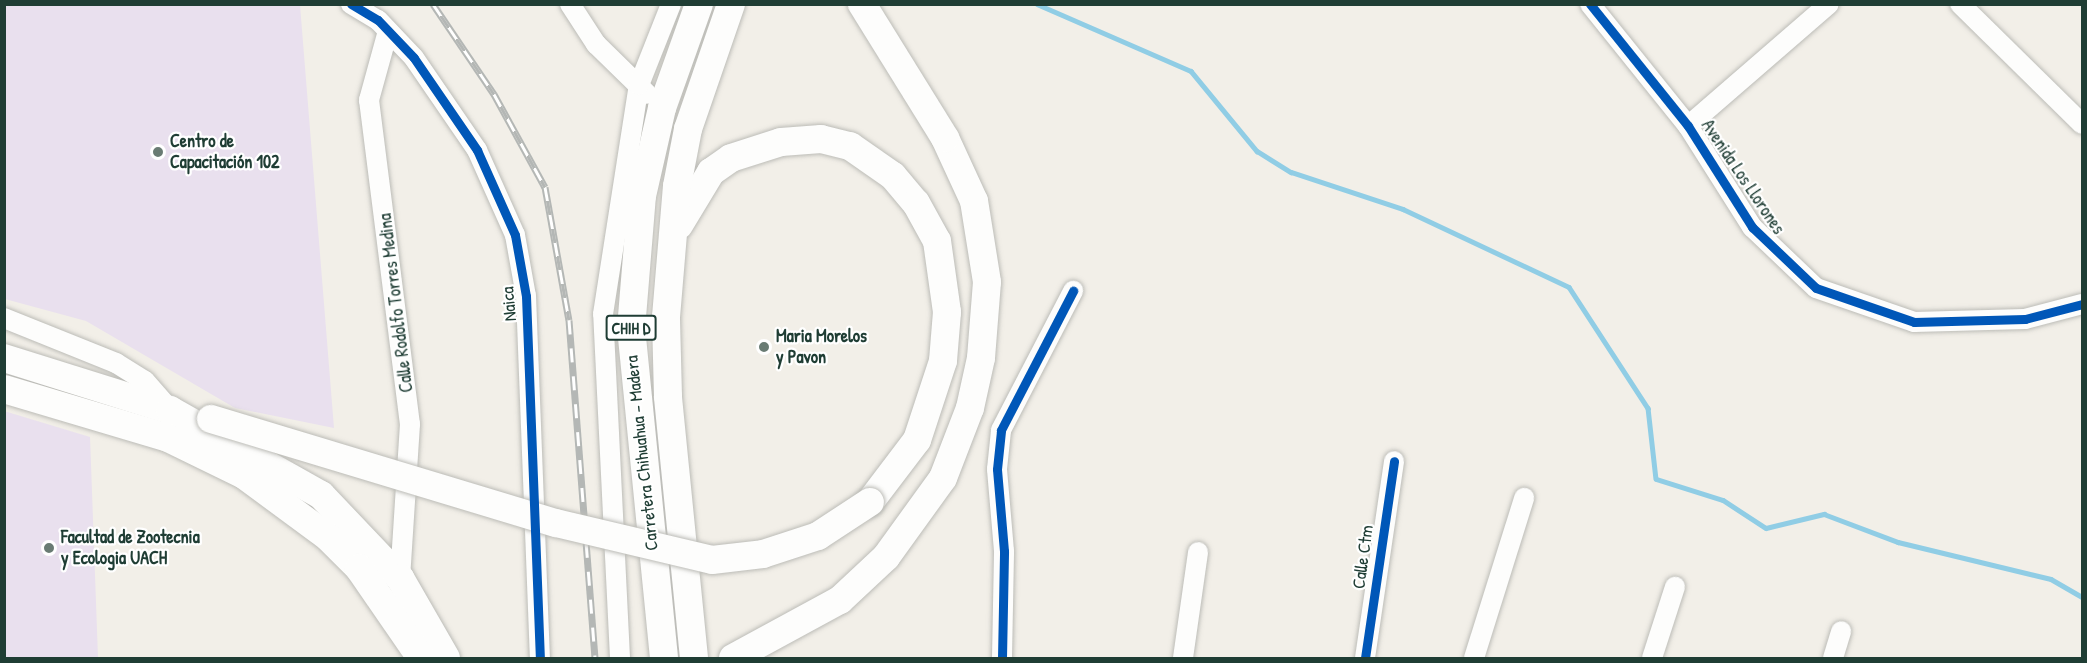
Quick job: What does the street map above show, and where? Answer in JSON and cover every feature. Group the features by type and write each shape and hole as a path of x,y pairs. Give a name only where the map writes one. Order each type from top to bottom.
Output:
{"highway":[{"name":"Carretera Chihuahua - Madera","path":"664,658 631,329 642,196 662,108 699,4"},
{"name":"Carretera Chihuahua - Madera","path":"694,658 668,396 666,317 688,129 731,4"},
{"path":"733,658 817,613 886,557 943,478 970,408 986,311 984,243 960,165 862,4"},
{"path":"4,358 176,413 211,419 556,524 712,560 763,554 818,536 870,502 917,440 943,361 947,312 937,241 916,203 893,176 850,146 821,139 780,142 731,158 711,172 675,232"},
{"path":"4,389 168,438 244,475 328,537 359,568 421,658"},
{"path":"176,413 321,495 400,578 446,658"}],"street":[{"name":"Naica","path":"351,4 388,31 414,58 477,150 515,235 526,296 540,658"},
{"path":"570,4 596,44 662,108"},
{"path":"620,658 603,314 639,85 671,4"},
{"name":"Avenida Los Llorones","path":"1590,4 1688,126 1752,226 1784,263 1816,288 1914,322 2025,319 2082,304"},
{"path":"1688,126 1829,4"},
{"path":"1960,4 2082,124"},
{"name":"Calle Rodolfo Torres Medina","path":"388,31 369,100 410,424 400,578"},
{"path":"1002,658 1004,550 997,469 1001,430 1073,291"},
{"path":"4,318 116,363 145,381 176,413"},
{"name":"Calle Ctm","path":"1365,658 1394,461"},
{"path":"1474,658 1524,498"},
{"path":"1183,658 1198,552"},
{"path":"1652,658 1675,587"},
{"path":"1833,658 1841,631"}],"shaded area":[{"name":"Centro de Capacitación 102","path":"4,5 300,5 334,428 235,408 86,321 5,299"},
{"name":"Facultad de Zootecnia y Ecologia UACH","path":"4,411 90,437 98,658 5,658"}],"waterway":[{"path":"1037,4 1191,71 1257,151 1291,172 1403,209 1569,287 1648,408 1656,479 1723,500 1766,528 1824,514 1898,542 2051,579 2082,597"}],"railway":[{"path":"433,4 494,94 545,187 569,320 595,658"}],"cycle path":[{"path":"351,4 378,20 414,58 477,150 515,235 526,296 540,658"},
{"path":"1590,4 1688,126 1752,227 1816,288 1914,322 2025,319 2082,304"},
{"path":"1002,658 1004,551 997,469 1001,430 1073,291"},
{"path":"1365,658 1394,461"}],"place":[{"name":"Centro de Capacitación 102","path":"158,152"},
{"name":"Maria Morelos y Pavon","path":"764,347"},
{"name":"Facultad de Zootecnia y Ecologia UACH","path":"49,548"}]}
